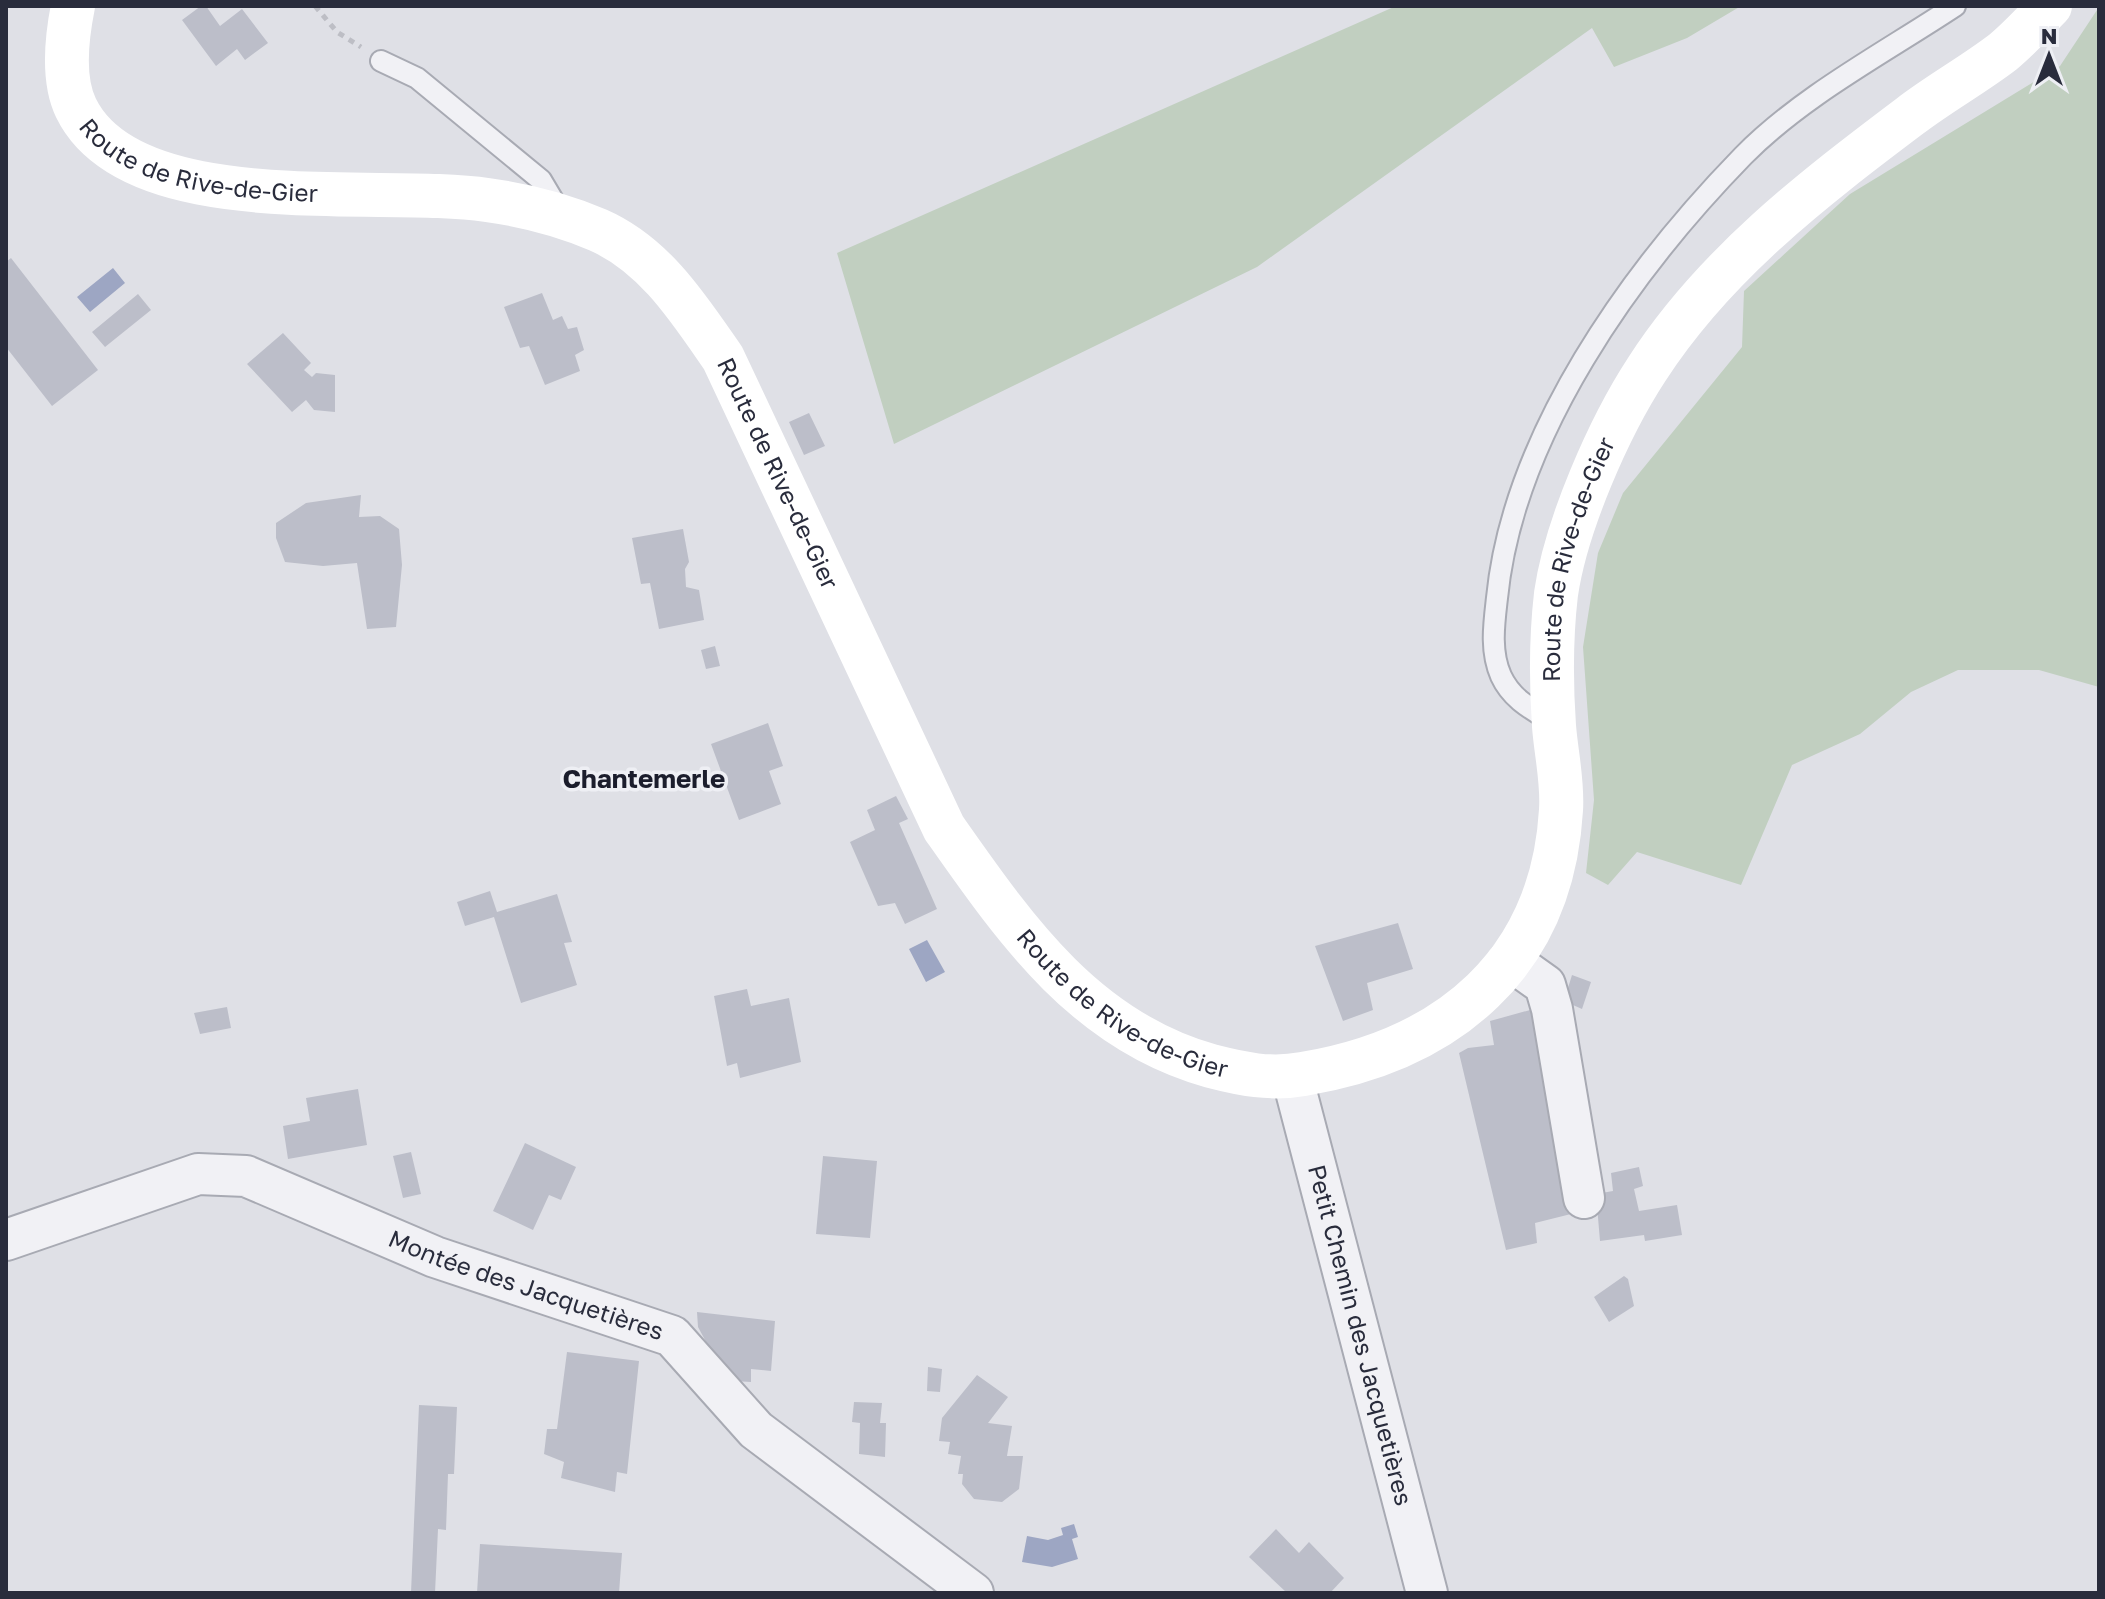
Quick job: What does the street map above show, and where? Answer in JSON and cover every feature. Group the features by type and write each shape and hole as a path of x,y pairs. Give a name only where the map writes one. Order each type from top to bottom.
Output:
{"main road":[{"name":"Route de Rive-de-Gier","path":"73,6 67,35 76,108 102,140 142,165 192,183 297,193 485,199 599,231 640,256 679,294 723,358 944,828 992,896 1052,969 1122,1029 1176,1056 1250,1077 1292,1076 1344,1068 1405,1046 1467,1009 1510,960 1537,918 1552,872 1561,808 1552,660 1556,593 1569,537 1600,459 1647,369 1760,235 1915,112 2006,49 2050,6"}],"street":[{"path":"1510,960 1545,985 1552,1009 1584,1198"},
{"name":"Petit Chemin des Jacquetières","path":"1292,1076 1427,1593"},
{"name":"Montée des Jacquetières","path":"6,1240 198,1174 246,1176 435,1257 672,1336 756,1430 973,1593"}],"lane":[{"path":"1554,723 1519,702 1501,675 1493,639 1498,587 1512,512 1545,435 1591,347 1641,274 1744,155 1808,103 1955,6"},
{"path":"381,61 417,78 541,180 564,219"}],"path":[{"path":"315,6 337,32 381,61"}],"green space":[{"path":"1396,6 1741,6 1687,38 1614,67 1592,28 1257,267 894,444 837,253"},
{"path":"2099,7 2099,687 2039,670 1958,670 1911,692 1860,734 1792,765 1741,885 1637,852 1608,885 1586,873 1594,800 1583,647 1598,553 1623,493 1742,347 1744,291 1850,194 2060,66"}],"water":[{"path":"113,268 125,283 90,312 77,297"},
{"path":"927,940 945,972 926,982 909,949"},
{"path":"1074,1524 1078,1537 1072,1539 1078,1559 1052,1567 1022,1562 1027,1536 1048,1540 1063,1535 1061,1528"}],"building":[{"path":"201,6 206,6 220,26 242,9 268,43 245,60 237,49 216,66 182,20"},
{"path":"11,258 98,370 52,406 6,347 6,262"},
{"path":"542,293 553,320 562,316 568,329 577,327 584,350 575,355 580,371 545,385 529,346 520,348 504,307"},
{"path":"138,294 151,310 105,347 92,332"},
{"path":"283,333 311,363 304,370 312,377 316,373 335,375 335,412 314,410 306,400 292,412 247,364"},
{"path":"809,413 825,446 804,455 789,422"},
{"path":"361,495 359,517 380,516 399,529 402,565 396,627 367,629 357,563 323,566 285,562 276,538 276,523 306,503"},
{"path":"683,529 689,562 685,569 686,587 699,590 704,620 659,629 650,583 641,584 632,538"},
{"path":"715,646 720,666 706,669 701,650"},
{"path":"768,723 783,766 769,771 781,804 739,820 711,744"},
{"path":"896,796 908,819 899,823 937,909 905,924 895,903 878,906 850,842 875,830 867,810"},
{"path":"490,891 497,912 557,894 572,942 564,943 577,985 521,1003 494,917 465,926 457,902"},
{"path":"1398,923 1413,969 1367,983 1373,1010 1343,1021 1315,946"},
{"path":"1572,975 1591,982 1582,1009 1564,1001"},
{"path":"747,989 751,1006 789,998 801,1062 740,1078 737,1063 727,1066 714,996"},
{"path":"227,1007 231,1028 200,1034 194,1013"},
{"path":"1541,1007 1575,1213 1535,1223 1537,1243 1506,1250 1459,1053 1468,1048 1494,1045 1490,1021"},
{"path":"358,1089 367,1145 288,1159 283,1126 310,1121 306,1098"},
{"path":"525,1143 576,1167 561,1200 549,1195 533,1230 493,1211"},
{"path":"411,1152 421,1194 403,1198 393,1156"},
{"path":"823,1156 877,1161 870,1238 816,1234"},
{"path":"1639,1167 1643,1186 1634,1189 1639,1211 1677,1205 1682,1235 1645,1241 1644,1235 1600,1241 1596,1194 1613,1191 1611,1173"},
{"path":"1624,1276 1628,1279 1634,1306 1609,1322 1594,1297"},
{"path":"697,1312 775,1321 771,1371 751,1369 751,1382 735,1381 711,1351 698,1327"},
{"path":"567,1352 639,1361 627,1474 617,1472 615,1492 561,1478 564,1462 544,1454 547,1429 557,1429"},
{"path":"928,1367 942,1369 940,1392 927,1391"},
{"path":"977,1375 1008,1397 988,1423 1012,1426 1007,1456 1023,1456 1019,1489 1002,1502 974,1499 962,1484 963,1474 958,1474 961,1456 948,1454 950,1442 939,1441 942,1418"},
{"path":"854,1402 882,1403 880,1423 886,1423 885,1457 859,1454 860,1423 852,1422"},
{"path":"419,1405 457,1407 454,1474 448,1474 446,1530 438,1529 435,1593 411,1593"},
{"path":"1276,1529 1299,1553 1309,1542 1344,1578 1330,1593 1287,1593 1249,1557"},
{"path":"480,1544 622,1553 619,1593 477,1593"}],"district":[{"name":"Chantemerle","path":"644,779"}]}
